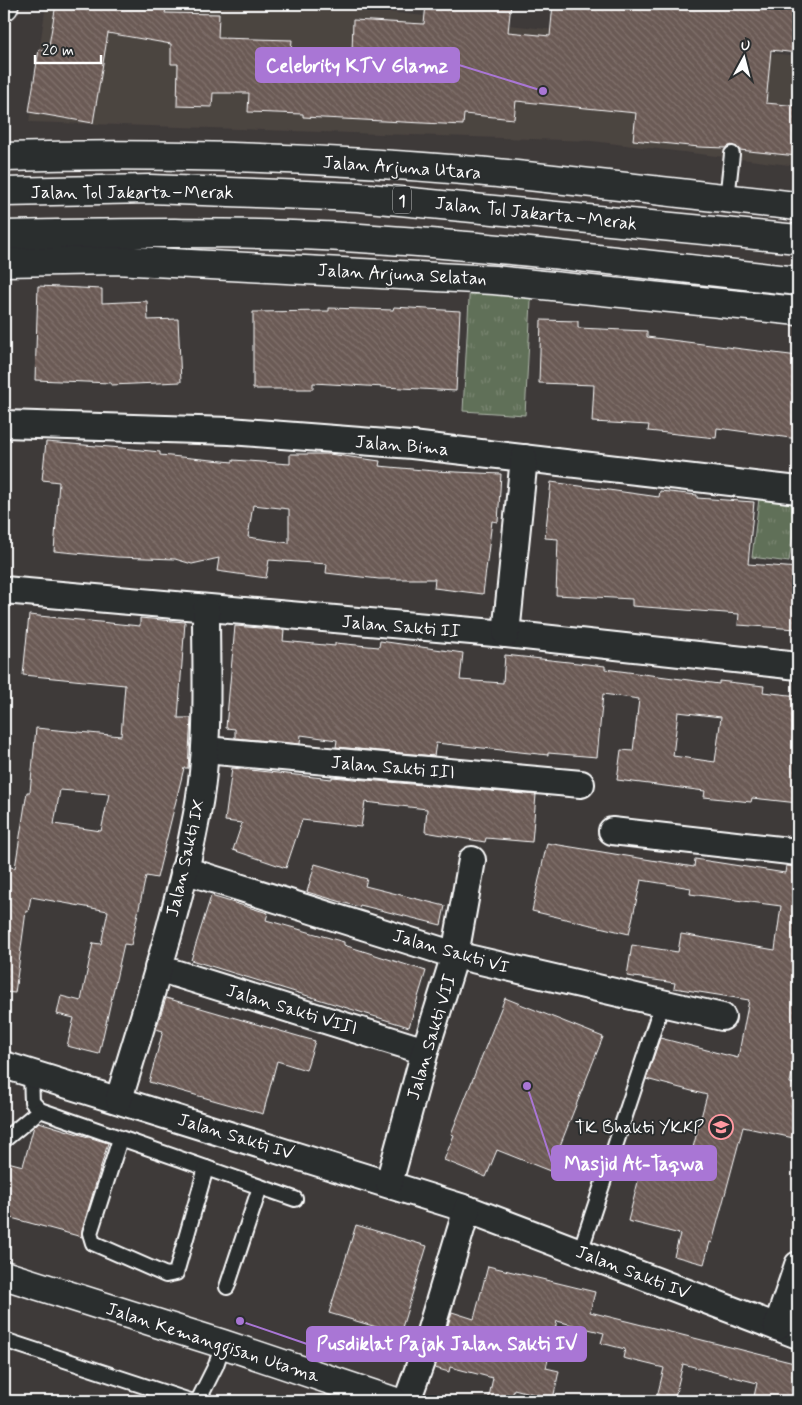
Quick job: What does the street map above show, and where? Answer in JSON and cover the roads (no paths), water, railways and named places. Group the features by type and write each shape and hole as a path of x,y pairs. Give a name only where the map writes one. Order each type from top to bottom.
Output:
{"main road":[{"name":"Jalan Arjuna Utara","path":"4,157 84,155 227,156 349,162 477,171 798,206"},
{"name":"Jalan Tol Jakarta–Merak","path":"4,192 150,189 358,197 798,239"},
{"path":"4,235 150,233 359,238 488,248 798,280"},
{"name":"Jalan Arjuna Selatan","path":"4,262 115,260 484,279 798,311"},
{"name":"Jalan Kemanggisan Utama","path":"4,1275 219,1354 393,1401"}],"street":[{"name":"Jalan Bima","path":"4,424 230,431 412,445 798,490"},
{"path":"506,634 524,458"},
{"name":"Jalan Sakti II","path":"4,590 206,610 506,634 798,666"},
{"name":"Jalan Sakti IX","path":"119,1099 158,968 198,814 205,750 206,610"},
{"name":"Jalan Sakti III","path":"205,750 581,784"},
{"path":"612,831 798,852"},
{"name":"Jalan Sakti VII","path":"388,1183 455,955 472,860"},
{"name":"Jalan Sakti VI","path":"184,870 455,955 722,1017"},
{"name":"Jalan Sakti VIII","path":"158,968 426,1051"},
{"name":"Jalan Sakti IV","path":"4,1065 119,1099 467,1209 788,1331"},
{"path":"407,1401 422,1359 467,1209"},
{"path":"788,1331 798,1265"}],"lane":[{"path":"727,199 732,154"},
{"path":"580,1252 662,1004"},
{"path":"31,1074 32,1102 40,1110 120,1139 163,1151 295,1199"},
{"path":"4,1140 40,1110"},
{"path":"120,1139 90,1233 91,1240 93,1243 166,1275 176,1273 206,1168"},
{"path":"227,1287 260,1187"},
{"path":"4,1340 190,1401"},
{"path":"195,1401 199,1399 219,1354"}],"place":[{"name":"Celebrity KTV Glamz","path":"543,91"},
{"name":"Masjid At-Taqwa","path":"527,1086"},
{"name":"TK Bhakti YKKP","path":"721,1127"},
{"name":"Pusdiklat Pajak Jalan Sakti IV","path":"240,1321"}]}
